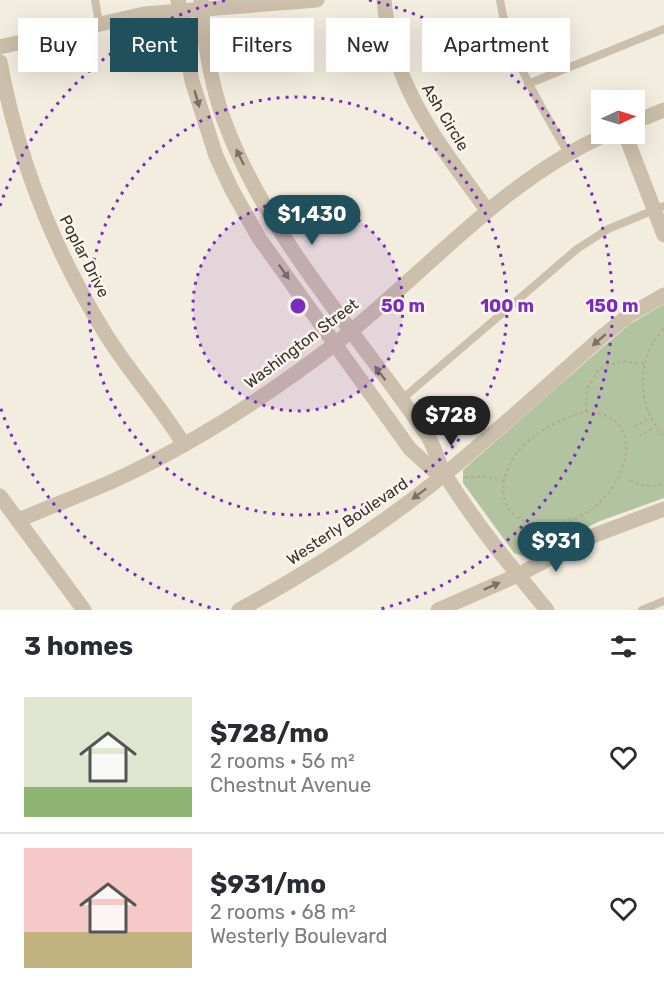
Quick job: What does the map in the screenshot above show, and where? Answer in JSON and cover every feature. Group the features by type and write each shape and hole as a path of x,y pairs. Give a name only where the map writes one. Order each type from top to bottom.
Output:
{"street":[{"path":"0,47 178,5 317,0"},
{"name":"Ash Circle","path":"384,0 386,26 398,67 412,100 429,131 487,210"},
{"path":"201,4 215,87 235,148 270,213 429,437 452,476 518,574 547,610"},
{"path":"178,5 192,81 216,156 259,238 410,449 432,469 452,476"},
{"name":"Poplar Drive","path":"0,62 7,100 33,189 64,261 106,334 184,445"},
{"path":"645,118 664,110"},
{"name":"Washington Street","path":"19,520 115,480 184,445 245,408 335,344 487,210 544,167 591,142"},
{"path":"630,144 659,208 664,235"},
{"name":"Westerly Boulevard","path":"239,610 284,586 452,476 604,335 629,315 664,295"},
{"path":"0,496 84,610"},
{"path":"438,610 518,574 590,537 664,509"}],"lane":[{"path":"95,0 99,23"},
{"path":"500,0 511,46 528,84 568,153"},
{"path":"528,84 664,29"},
{"path":"401,400 577,249 608,229 659,208"},
{"path":"642,610 664,601"}],"path":[{"path":"664,329 656,338 644,364 642,388 650,418 664,437"},
{"path":"586,412 587,389 599,369 622,361 644,364"},
{"path":"596,511 575,521 551,525 529,523 508,509 503,481 510,463 524,444 543,429 564,418 586,412 617,416"},
{"path":"650,418 633,427 639,436 655,427"},
{"path":"633,474 630,480 637,484 664,485"},
{"path":"452,476 485,477 503,481"},
{"path":"520,556 529,523"}],"green space":[{"path":"664,304 664,498 600,521 527,557 514,553 463,483 463,470 630,324"}]}
